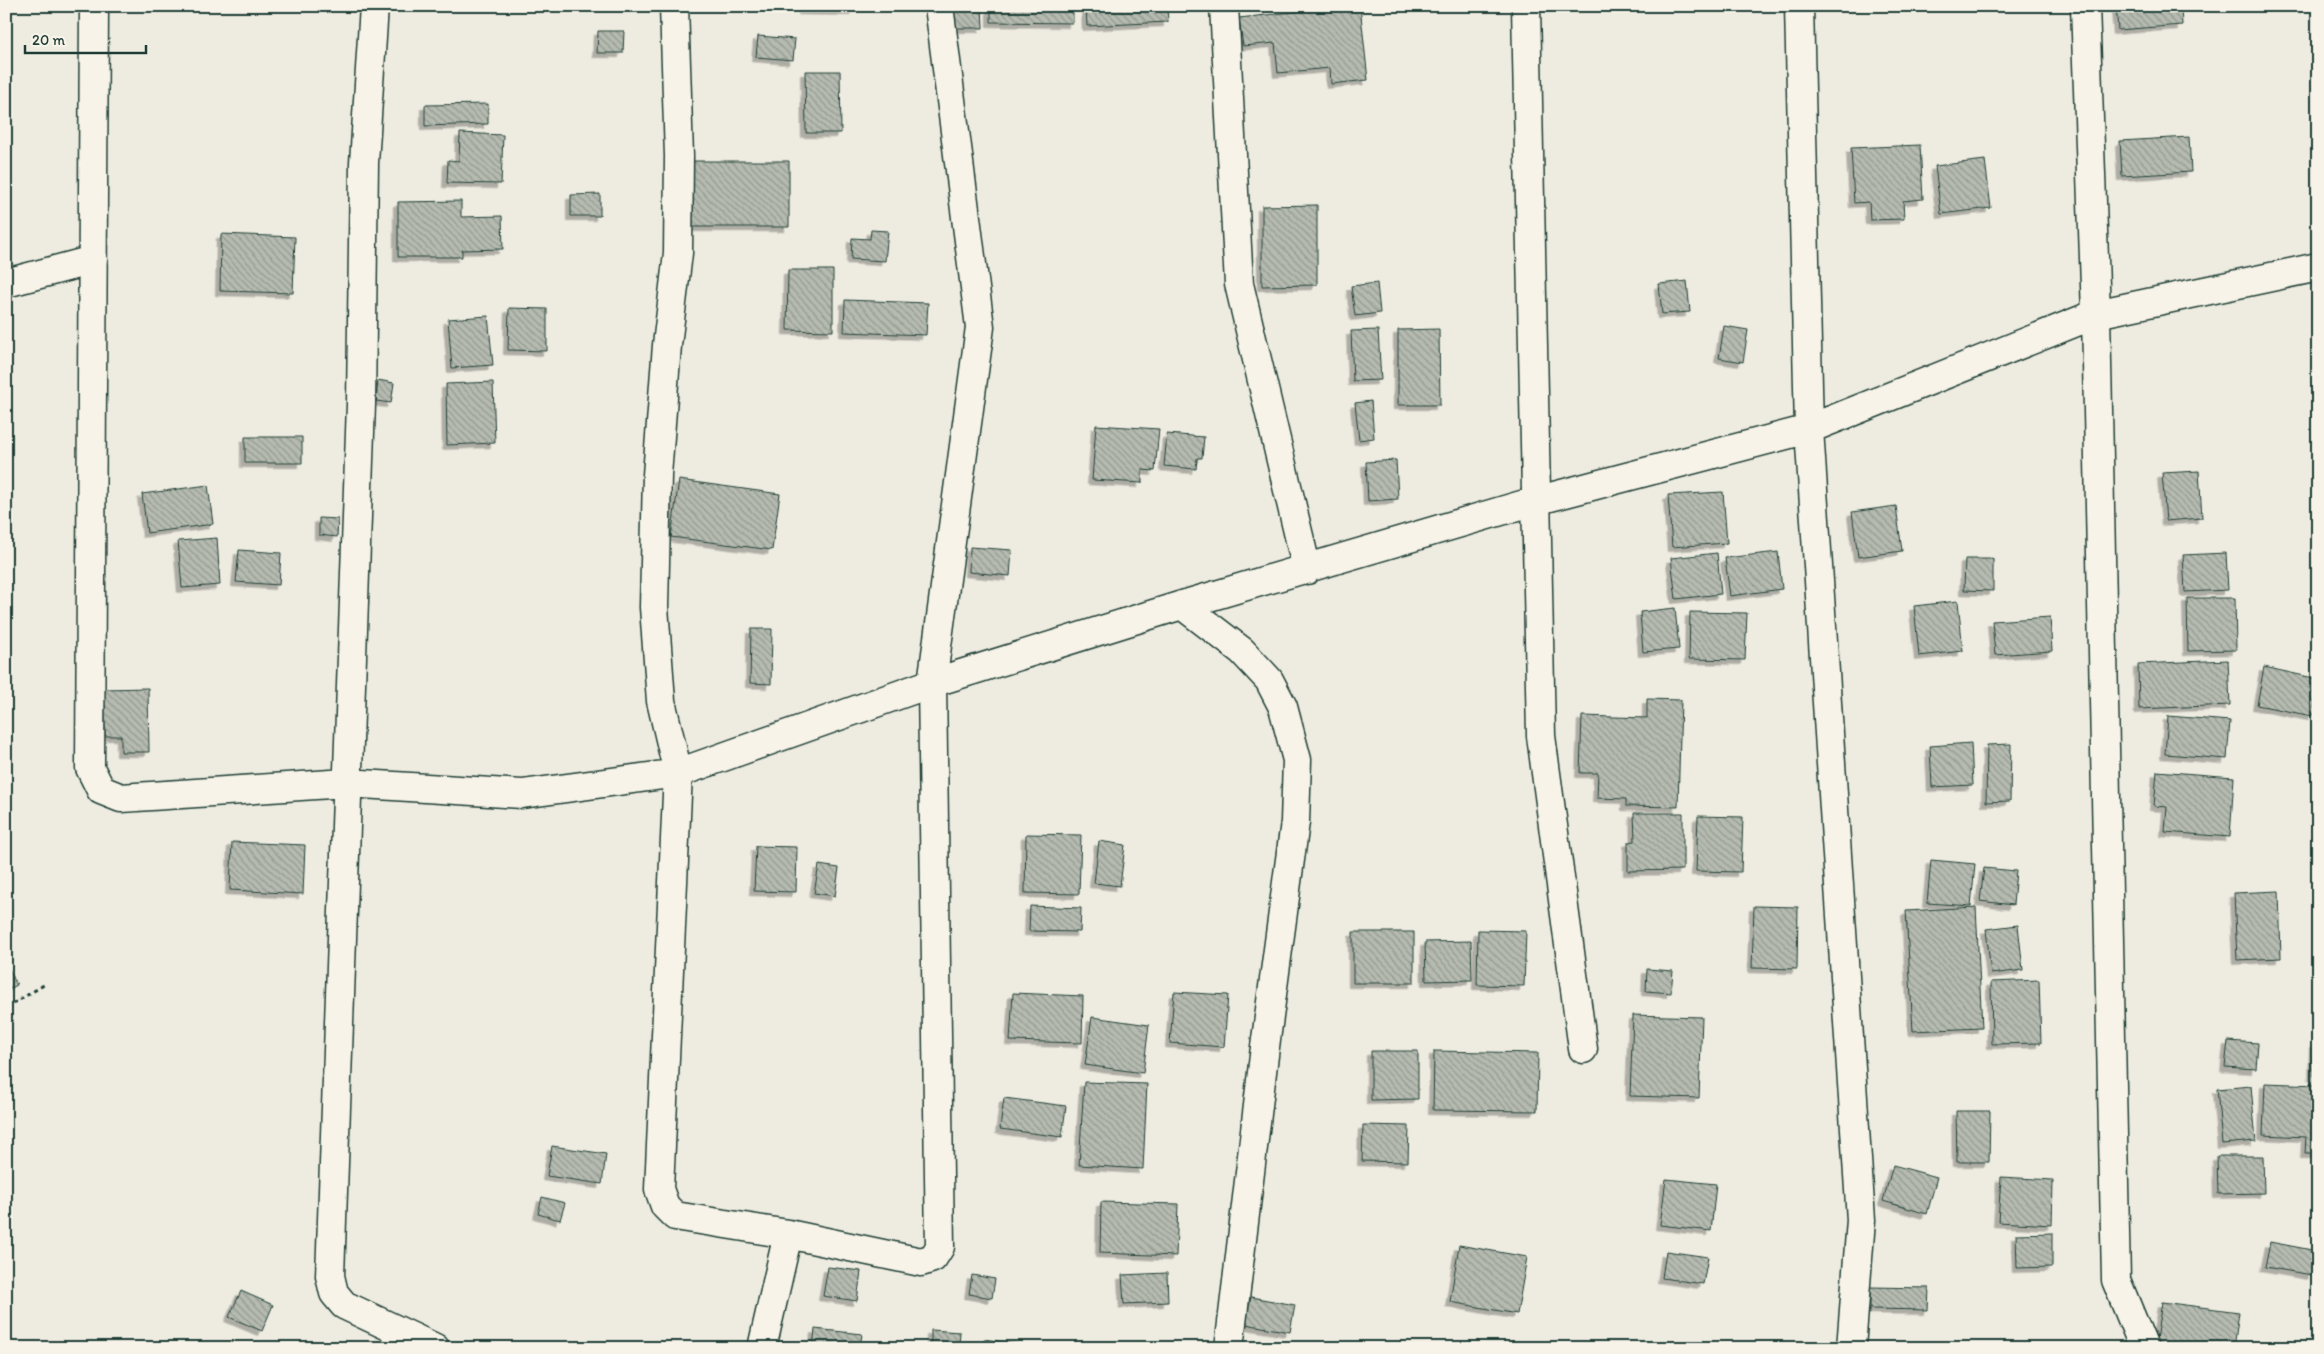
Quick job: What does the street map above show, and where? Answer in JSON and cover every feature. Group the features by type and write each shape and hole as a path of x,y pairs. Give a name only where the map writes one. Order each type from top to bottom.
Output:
{"street":[{"path":"94,6 90,768 101,790 121,798 346,783 522,794 678,773 932,683 1182,605 1308,570 1535,501 1809,429 2096,314 2318,267"},
{"path":"374,6 364,163 361,404 346,783 330,1276 334,1293 344,1304 435,1348"},
{"path":"674,6 678,156 678,253 667,345 657,466 654,607 661,701 678,773 659,1189 665,1206 675,1216 788,1234 921,1262 933,1258 940,1247 932,683 980,327 939,6"},
{"path":"1224,6 1239,284 1308,570"},
{"path":"1526,6 1541,736 1583,1049"},
{"path":"1799,6 1809,429 1861,1220 1851,1348"},
{"path":"2085,6 2096,314 2116,1280 2144,1348"},
{"path":"6,283 93,260"},
{"path":"1182,605 1242,651 1269,680 1283,707 1297,760 1295,822 1265,1047 1229,1348"},
{"path":"762,1348 788,1234"}],"path":[{"path":"6,1008 47,983"}],"building":[{"path":"803,6 854,6 854,11 803,10"},
{"path":"951,6 982,6 983,28 951,28"},
{"path":"991,6 1073,6 1073,23 991,22"},
{"path":"1086,6 1167,6 1168,22 1087,26"},
{"path":"1360,6 1368,80 1331,84 1330,68 1278,73 1275,43 1243,46 1239,18"},
{"path":"2116,6 2181,6 2182,25 2118,30"},
{"path":"598,31 624,31 623,53 597,53"},
{"path":"758,36 795,39 793,60 756,57"},
{"path":"805,71 840,71 841,133 806,133"},
{"path":"488,104 488,124 425,126 425,105"},
{"path":"460,133 503,135 501,184 447,183 448,160 459,161"},
{"path":"2189,137 2191,172 2122,176 2120,141"},
{"path":"1920,145 1923,199 1903,201 1904,219 1870,220 1869,202 1854,203 1851,148"},
{"path":"1985,160 1991,208 1941,214 1935,166"},
{"path":"683,161 789,161 789,227 683,227"},
{"path":"600,194 600,216 571,216 571,195"},
{"path":"461,201 461,217 502,216 503,249 462,250 462,257 398,257 398,202"},
{"path":"1317,205 1317,285 1262,286 1262,206"},
{"path":"871,230 888,231 885,261 851,259 852,238 870,239"},
{"path":"221,234 295,237 293,293 220,291"},
{"path":"788,270 833,270 833,331 787,330"},
{"path":"1687,281 1690,312 1662,314 1659,284"},
{"path":"1377,283 1380,313 1355,316 1351,286"},
{"path":"845,300 928,303 926,335 844,332"},
{"path":"509,308 547,309 547,351 508,350"},
{"path":"488,316 493,365 452,368 448,319"},
{"path":"1724,326 1748,330 1743,362 1719,358"},
{"path":"1439,329 1440,405 1398,405 1398,330"},
{"path":"1378,330 1381,380 1353,381 1351,331"},
{"path":"378,380 394,383 391,403 376,401"},
{"path":"493,382 495,443 447,445 446,384"},
{"path":"1371,401 1374,438 1359,440 1355,403"},
{"path":"1096,425 1159,429 1155,471 1142,470 1142,483 1092,480"},
{"path":"1167,434 1204,437 1202,458 1197,458 1196,469 1164,466"},
{"path":"245,437 302,437 302,463 245,463"},
{"path":"1396,460 1398,499 1368,501 1366,462"},
{"path":"2199,471 2202,518 2166,521 2162,473"},
{"path":"679,480 780,494 772,550 671,537"},
{"path":"208,485 213,524 147,533 142,494"},
{"path":"1723,492 1727,543 1672,547 1668,495"},
{"path":"1896,506 1902,551 1858,557 1852,512"},
{"path":"319,518 338,519 337,537 319,535"},
{"path":"217,538 220,585 182,588 178,541"},
{"path":"970,547 1012,550 1010,576 969,572"},
{"path":"239,550 281,553 279,585 236,582"},
{"path":"1778,552 1782,589 1730,596 1725,558"},
{"path":"1717,553 1721,594 1676,599 1671,558"},
{"path":"2226,553 2228,590 2185,592 2183,555"},
{"path":"1965,559 1993,559 1993,591 1964,590"},
{"path":"2187,598 2235,598 2236,650 2188,651"},
{"path":"1958,601 1963,651 1919,656 1914,606"},
{"path":"1675,608 1679,649 1643,652 1640,612"},
{"path":"1690,612 1747,613 1745,660 1689,659"},
{"path":"2050,617 2052,651 1995,655 1992,621"},
{"path":"751,629 772,629 771,684 750,683"},
{"path":"2228,660 2230,705 2139,709 2138,664"},
{"path":"2264,667 2318,679 2312,716 2257,705"},
{"path":"148,688 149,752 121,752 121,736 105,736 104,689"},
{"path":"1647,699 1681,700 1678,807 1626,806 1626,799 1597,798 1598,773 1580,773 1582,716 1647,718"},
{"path":"2168,716 2230,721 2227,759 2165,754"},
{"path":"1971,743 1973,785 1932,787 1930,746"},
{"path":"2011,744 2010,801 1986,802 1987,745"},
{"path":"2157,771 2234,777 2230,837 2165,832 2167,807 2154,806"},
{"path":"1634,813 1683,813 1683,870 1628,871 1628,842 1635,841"},
{"path":"1698,816 1743,817 1741,872 1696,871"},
{"path":"1026,834 1081,835 1079,894 1025,893"},
{"path":"1099,841 1125,845 1120,886 1094,883"},
{"path":"232,842 305,845 303,894 230,890"},
{"path":"756,846 797,847 796,892 754,891"},
{"path":"1931,860 1975,864 1971,906 1927,903"},
{"path":"819,865 839,868 835,896 814,893"},
{"path":"1984,868 2016,871 2013,905 1980,901"},
{"path":"2279,891 2281,958 2237,960 2234,893"},
{"path":"1030,906 1081,908 1080,932 1029,931"},
{"path":"1754,906 1798,907 1797,969 1752,968"},
{"path":"1976,907 1982,1028 1913,1031 1906,911"},
{"path":"2018,925 2023,970 1991,974 1986,929"},
{"path":"1478,930 1526,931 1524,986 1477,985"},
{"path":"1353,932 1414,932 1414,983 1353,983"},
{"path":"1471,941 1472,980 1426,981 1425,942"},
{"path":"6,963 17,985 6,991"},
{"path":"1647,969 1673,971 1671,993 1646,991"},
{"path":"2039,980 2041,1043 1992,1044 1991,982"},
{"path":"1174,992 1228,995 1224,1047 1170,1043"},
{"path":"1013,993 1083,996 1082,1043 1010,1041"},
{"path":"1633,1015 1702,1017 1699,1098 1630,1096"},
{"path":"1092,1017 1149,1025 1143,1073 1085,1065"},
{"path":"2228,1041 2258,1043 2256,1069 2225,1067"},
{"path":"2314,1043 2318,1043 2318,1076 2313,1076"},
{"path":"1371,1051 1418,1051 1418,1099 1371,1100"},
{"path":"1434,1051 1538,1053 1537,1111 1433,1110"},
{"path":"1084,1082 1147,1084 1143,1169 1079,1165"},
{"path":"2265,1083 2318,1085 2318,1154 2305,1154 2306,1137 2263,1135"},
{"path":"2251,1086 2256,1141 2222,1144 2217,1089"},
{"path":"1004,1098 1066,1106 1062,1137 1000,1129"},
{"path":"1956,1111 1990,1111 1989,1162 1957,1162"},
{"path":"1363,1125 1409,1126 1408,1162 1362,1161"},
{"path":"552,1146 606,1154 602,1184 547,1176"},
{"path":"2217,1156 2263,1156 2264,1193 2218,1194"},
{"path":"1893,1165 1937,1177 1927,1214 1883,1201"},
{"path":"2001,1177 2053,1180 2052,1225 1998,1222"},
{"path":"1666,1179 1716,1184 1711,1231 1660,1225"},
{"path":"542,1197 565,1203 560,1220 538,1214"},
{"path":"1101,1202 1178,1204 1176,1256 1100,1253"},
{"path":"2052,1233 2052,1267 2017,1268 2016,1234"},
{"path":"2270,1242 2317,1251 2312,1275 2265,1267"},
{"path":"1459,1245 1527,1257 1517,1314 1450,1302"},
{"path":"1666,1251 1708,1257 1703,1284 1662,1278"},
{"path":"828,1267 861,1271 857,1301 823,1296"},
{"path":"1167,1273 1168,1302 1124,1304 1122,1275"},
{"path":"972,1275 995,1279 992,1298 969,1294"},
{"path":"1870,1287 1929,1288 1928,1310 1870,1309"},
{"path":"241,1291 273,1305 262,1331 229,1317"},
{"path":"1251,1297 1295,1305 1290,1332 1245,1324"},
{"path":"2162,1302 2239,1312 2234,1348 2155,1346"},
{"path":"815,1329 862,1334 860,1348 813,1348"},
{"path":"931,1330 960,1332 959,1348 931,1348"},
{"path":"984,1339 1016,1344 1015,1348 983,1348"}]}
